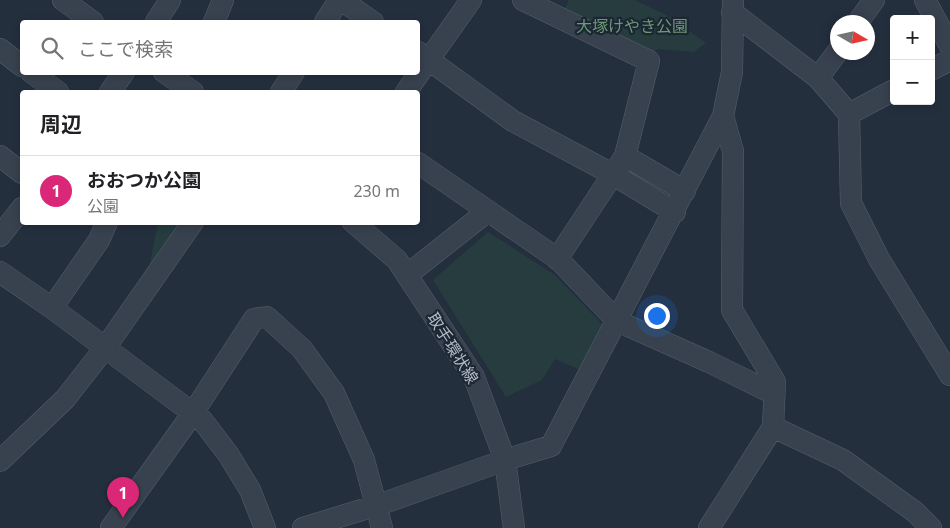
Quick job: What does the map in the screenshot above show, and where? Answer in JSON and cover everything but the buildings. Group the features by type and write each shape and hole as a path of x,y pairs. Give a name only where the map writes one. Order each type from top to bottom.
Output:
{"street":[{"path":"62,0 90,20"},
{"path":"157,20 170,0"},
{"path":"215,20 223,0"},
{"path":"326,20 340,0 370,20"},
{"path":"470,0 423,55 513,121 614,175 674,212"},
{"path":"523,0 649,61 625,156 557,259"},
{"path":"863,15 874,0"},
{"path":"925,0 950,46"},
{"path":"732,6 818,78 849,114 851,203 879,259 950,375"},
{"path":"303,528 552,446 723,116 732,72 732,6"},
{"path":"0,49 20,64"},
{"path":"818,78 831,60"},
{"path":"935,68 950,60"},
{"path":"35,75 55,90"},
{"path":"111,90 122,75"},
{"path":"170,75 190,84"},
{"path":"283,90 292,75"},
{"path":"407,90 414,75"},
{"path":"849,114 890,92"},
{"path":"709,528 772,427 775,382 732,310 733,151 723,116"},
{"path":"0,156 20,171"},
{"path":"625,156 685,191"},
{"path":"420,164 557,259 617,321 710,362 774,394"},
{"path":"0,236 20,211"},
{"path":"407,275 488,211"},
{"path":"52,308 98,240 106,225"},
{"path":"0,461 66,399 105,348 191,225"},
{"name":"取手環状線","path":"356,225 397,260 474,377 505,460 514,528"},
{"path":"0,272 52,308 202,420 228,454 250,490 265,528"},
{"path":"111,528 127,518 254,319 267,317 302,349 334,393 364,460 382,528"},
{"path":"772,427 843,460 915,512 931,528"}],"green space":[{"name":"大塚けやき公園","path":"569,0 635,0 670,17 706,43 694,52 658,49 641,58 560,18"},
{"path":"158,225 192,225 144,292"},
{"path":"488,232 555,275 604,326 585,372 555,359 542,380 506,397 433,280"}],"place":[{"name":"おおつか公園","path":"123,518"}]}
